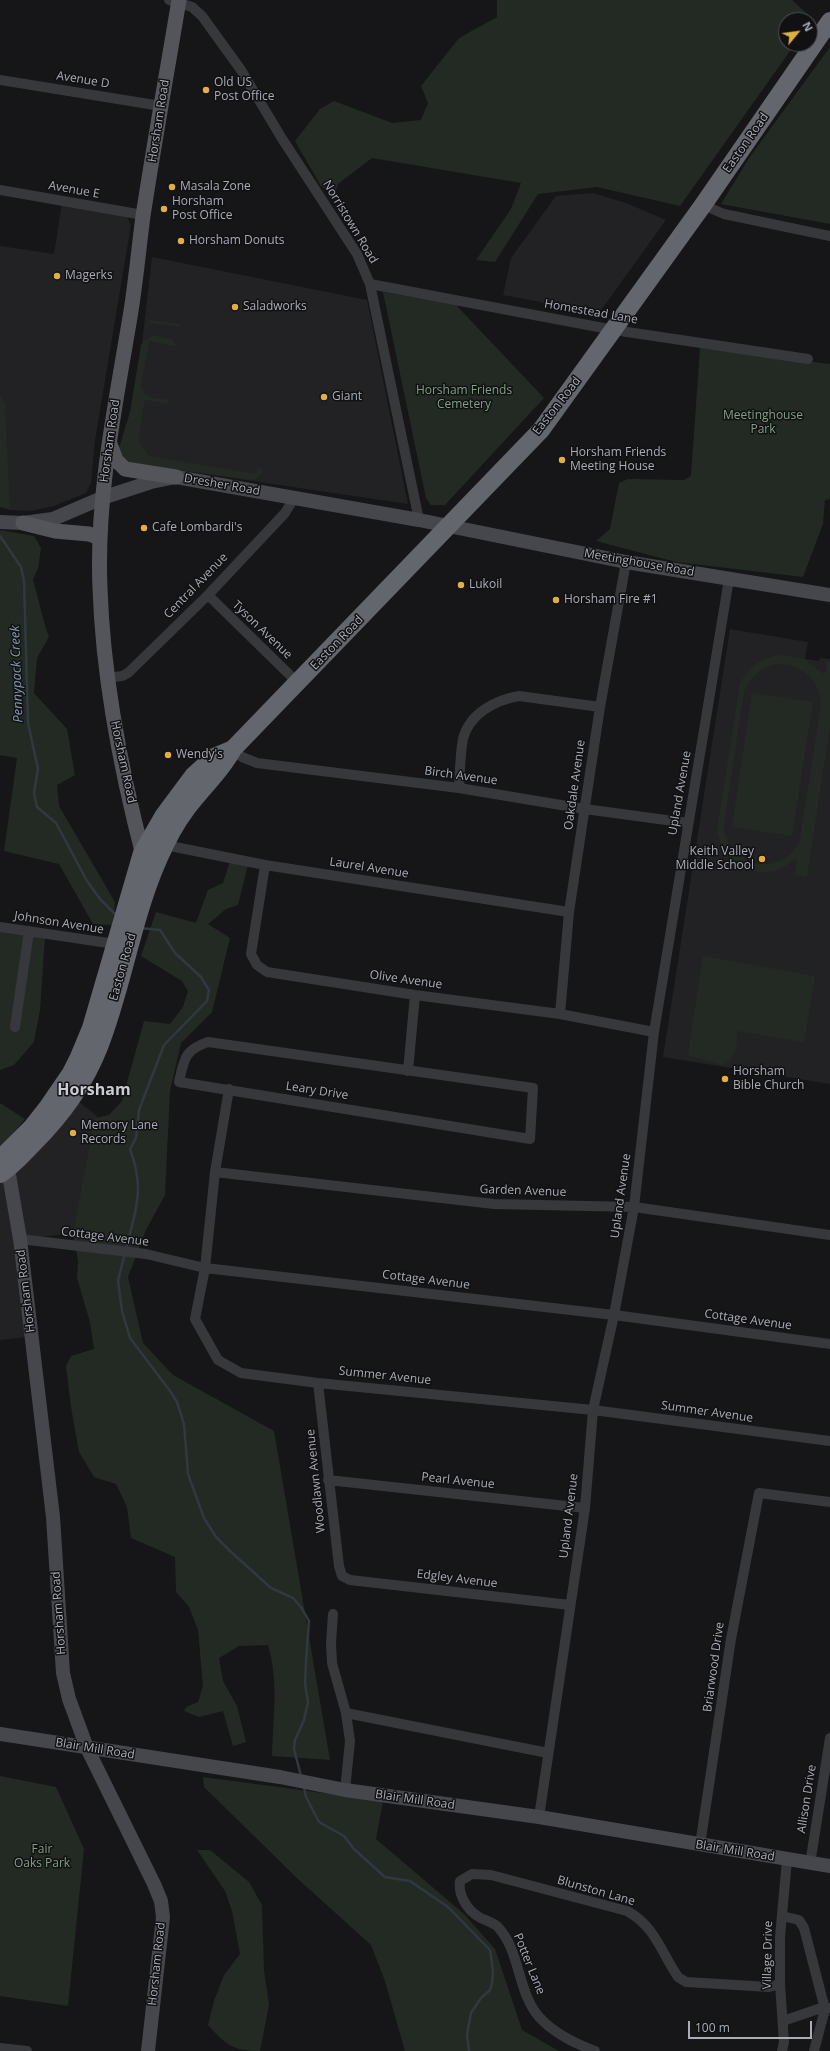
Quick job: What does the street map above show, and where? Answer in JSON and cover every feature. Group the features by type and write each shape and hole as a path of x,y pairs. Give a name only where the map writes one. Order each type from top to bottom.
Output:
{"highway":[{"name":"Easton Road","path":"132,909 149,882 165,845 184,813 224,766 233,749 541,430 703,205 830,21"},
{"name":"Easton Road","path":"2,1165 58,1117 83,1081 104,1032 122,946 132,909 142,853 170,805 193,776 214,757 233,749"}],"main road":[{"name":"Horsham Road","path":"149,882 110,701 100,587 100,538 102,498 109,439 132,303 143,215 161,106 176,0"},
{"path":"109,439 116,460 121,467 131,471 166,474 176,477"},
{"path":"12,523 55,531 89,534 100,538"}],"street":[{"name":"Norristown Road","path":"176,0 192,6 202,16 240,70 281,137 357,254 370,284 419,520"},
{"name":"Avenue D","path":"0,80 161,106"},
{"name":"Avenue E","path":"0,190 143,215"},
{"path":"703,205 724,214 830,236"},
{"name":"Homestead Lane","path":"370,284 614,330 808,359"},
{"name":"Dresher Road","path":"12,523 53,519 102,498 152,482 176,477 419,520 448,527"},
{"name":"Central Avenue","path":"107,678 122,676 128,673 208,595 285,513 294,498"},
{"name":"Meetinghouse Road","path":"448,527 626,562 830,594"},
{"name":"Oakdale Avenue","path":"560,1014 569,912 600,707 626,562"},
{"name":"Upland Avenue","path":"539,1817 585,1508 593,1410 614,1315 634,1207 654,1032 729,579"},
{"name":"Tyson Avenue","path":"208,595 298,683"},
{"path":"459,788 464,738 470,723 492,704 505,698 519,696 600,707"},
{"name":"Birch Avenue","path":"233,749 242,757 257,763 459,788 585,809 688,823"},
{"name":"Laurel Avenue","path":"165,845 265,865 569,912"},
{"name":"Olive Avenue","path":"265,865 251,954 257,965 267,972 415,995 560,1014 654,1032"},
{"name":"Johnson Avenue","path":"0,927 29,930 122,946"},
{"path":"15,1027 29,930"},
{"path":"408,1071 415,995"},
{"name":"Leary Drive","path":"208,1042 533,1088 530,1139 229,1089 179,1082 185,1058 195,1046 208,1042"},
{"name":"Summer Avenue","path":"229,1089 215,1172 205,1268 195,1319 218,1360 241,1372 318,1383 593,1410 830,1442"},
{"name":"Horsham Road","path":"2,1165 20,1239 53,1517 63,1673 69,1699 87,1748 143,1860 161,1900 163,1917 148,2051"},
{"name":"Garden Avenue","path":"215,1172 494,1204 634,1207 830,1234"},
{"name":"Cottage Avenue","path":"20,1239 98,1250 146,1254 205,1268 614,1315 830,1344"},
{"name":"Woodlawn Avenue","path":"318,1383 328,1480 339,1566 342,1576"},
{"name":"Pearl Avenue","path":"328,1480 585,1508"},
{"name":"Briarwood Drive","path":"700,1845 731,1639 759,1492 830,1502"},
{"name":"Edgley Avenue","path":"342,1576 350,1580 570,1605"},
{"path":"333,1614 331,1643 332,1663 346,1713 350,1741 345,1790"},
{"path":"346,1713 548,1752"},
{"name":"Blair Mill Road","path":"0,1734 280,1777 345,1790 539,1817 786,1860 830,1866"},
{"name":"Allison Drive","path":"810,1864 830,1738"},
{"name":"Village Drive","path":"782,2051 784,2042 780,1984 782,1916 786,1860"},
{"name":"Potter Lane","path":"491,1875 472,1874 460,1881 459,1888 464,1902 478,1917 497,1926 505,1936 511,1948 529,2001 540,2018 577,2044 595,2051"},
{"name":"Blunston Lane","path":"491,1875 627,1911 633,1914 647,1925 678,1977 686,1982 769,1987 780,1984"},
{"path":"782,1916 799,1920 804,1928 827,2008 814,2051"},
{"path":"783,2021 827,2008"},
{"path":"0,2048 27,2051"}],"shaded area":[{"path":"593,193 626,203 666,220 599,313 503,295 511,258 556,196"},
{"path":"62,203 127,217 131,225 95,440 91,483 86,493 54,506 30,511 10,510 0,403 0,246 54,254"},
{"path":"152,257 367,300 408,504 130,463 134,413"},
{"name":"Keith Valley Middle School","path":"730,629 808,642 805,659 819,661 820,658 830,659 830,1084 663,1057"},
{"path":"79,1102 97,1116 73,1233 14,1240 27,1337 0,1340 0,1181"}],"green space":[{"path":"497,0 792,0 805,12 778,12 778,52 789,52 680,206 597,187 538,194 495,262 476,260 511,209 521,183 372,158 338,184 334,196 321,186 295,141 320,109 334,101 392,123 421,120 428,103 421,86 459,38 497,17"},
{"path":"830,47 830,224 721,204 749,158"},
{"name":"Horsham Friends Cemetery","path":"383,292 456,305 544,398 445,505 431,505 426,498"},
{"path":"148,321 179,324 181,327 150,323"},
{"path":"154,335 172,340 178,347 149,341 141,386 148,396 168,400 170,404 145,400 138,441 149,456 256,474 257,468 263,469 262,473 254,480 164,468 129,466 118,451 130,412 141,345 144,341"},
{"name":"Meetinghouse Park","path":"700,348 830,364 830,499 825,500 823,524 803,577 676,562 596,541 610,529 619,483 628,479 684,480 691,476"},
{"path":"0,394 5,404 10,510 0,507"},
{"path":"0,530 34,536 41,548 38,568 33,580 49,637 37,658 34,693 67,729 75,775 57,785 59,806 115,902 113,925 93,924 59,864 4,851 17,758 0,755"},
{"path":"783,655 804,659 824,674 826,672 827,661 830,662 830,726 807,877 795,875 797,863 795,859 784,867 776,870 765,872 746,869 737,864 724,849 719,839 717,829 740,684 747,672 757,663 769,657","holes":["786,664 794,666 808,675 817,687 821,704 800,839 792,852 782,860 769,864 756,863 744,859 734,851 727,839 724,824 744,692 749,682 761,670 771,665"]},
{"path":"752,693 813,702 792,836 732,827"},
{"path":"230,861 248,865 238,905 226,909 208,924 230,938 212,1012 181,1043 170,1091 165,1195 146,1230 128,1277 143,1343 173,1375 274,1431 330,1760 272,1756 274,1687 268,1645 239,1646 219,1658 223,1681 237,1706 246,1742 233,1746 223,1711 199,1717 184,1711 186,1707 198,1702 203,1686 198,1630 189,1607 176,1592 175,1557 131,1538 127,1507 116,1484 94,1477 79,1452 66,1366 71,1356 94,1349 90,1322 77,1278 78,1261 73,1233 95,1118 109,1115 122,1101 144,1021 170,1024 183,1007 188,991 182,981 141,956 156,912 196,923 208,890 223,883"},
{"path":"0,931 45,937 40,1010 34,1042 14,1065 0,1070"},
{"path":"703,956 815,976 804,1042 736,1031 736,1050 724,1065 690,1056 688,1053"},
{"path":"0,1103 25,1119 0,1149"},
{"name":"Fair Oaks Park","path":"0,1776 56,1787 84,1849 68,2006 0,1996"},
{"path":"203,1777 383,1801 376,1839 464,1914 495,1949 522,2030 559,2051 405,2051 385,1981 371,1945 299,1880 204,1787"},
{"path":"197,1850 210,1850 249,1882 262,1905 264,1970 269,2005 260,2051 243,2050 231,2046 220,2038 208,2025 214,2001 224,1975 240,1954 232,1911 225,1891"}],"waterway":[{"name":"Pennypack Creek","path":"0,536 21,567 24,581 28,723 38,769 34,793 37,807 56,823 87,881 100,899 117,916"},
{"name":"Pennypack Creek","path":"126,1249 136,1210 138,1188 137,1176 135,1163 130,1149 136,1138 139,1110 164,1045 207,1001 209,990 201,977 175,953 160,930 140,928"},
{"name":"Pennypack Creek","path":"125,1253 118,1280 122,1311 130,1338 177,1402 184,1424 188,1474 204,1518 216,1537 230,1551 271,1588 293,1598 301,1607 309,1621 305,1684 308,1702 304,1720 295,1740 294,1749 301,1776"},
{"name":"Pennypack Creek","path":"304,1787 306,1797 319,1822 344,1836 354,1849 385,1877 410,1881 448,1907 490,1950 493,1971 492,1984 490,1990 481,1998 471,2013 467,2035 469,2051"}],"place":[{"name":"Old US Post Office","path":"206,90"},
{"name":"Masala Zone","path":"172,187"},
{"name":"Horsham Post Office","path":"164,209"},
{"name":"Horsham Donuts","path":"181,241"},
{"name":"Magerks","path":"57,276"},
{"name":"Saladworks","path":"235,307"},
{"name":"Giant","path":"324,397"},
{"name":"Horsham Friends Meeting House","path":"562,460"},
{"name":"Cafe Lombardi's","path":"144,528"},
{"name":"Lukoil","path":"461,585"},
{"name":"Horsham Fire #1","path":"556,600"},
{"name":"Wendy's","path":"168,755"},
{"name":"Keith Valley Middle School","path":"762,859"},
{"name":"Horsham Bible Church","path":"725,1079"},
{"name":"Memory Lane Records","path":"73,1133"}],"district":[{"name":"Horsham","path":"94,1090"}]}
